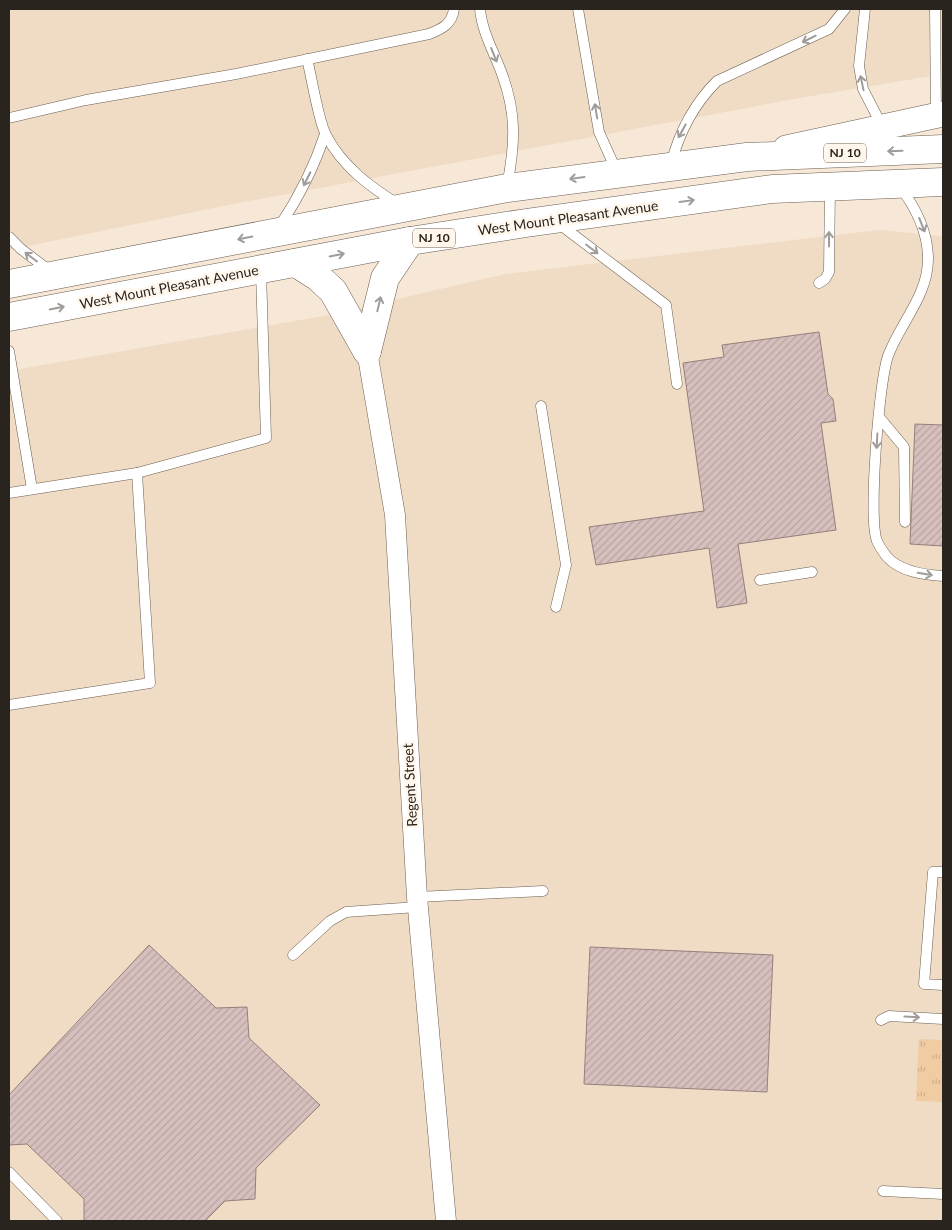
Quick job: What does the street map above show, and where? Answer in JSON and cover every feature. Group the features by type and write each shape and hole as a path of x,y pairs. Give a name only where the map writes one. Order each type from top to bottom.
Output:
{"main road":[{"name":"NJ 10","path":"9,284 507,188 747,157 943,149"},
{"name":"NJ 10","path":"898,184 943,182"},
{"name":"West Mount Pleasant Avenue","path":"9,317 410,242 553,219 772,189 898,184"},
{"path":"367,351 385,278 410,242"},
{"path":"296,263 318,277 333,291 367,351"}],"street":[{"path":"747,157 940,115"},
{"name":"Regent Street","path":"367,351 395,515 417,902 446,1221"}],"lane":[{"path":"9,118 86,100 160,88 428,34 443,28 453,17 454,9"},
{"path":"480,9 481,23 502,75 514,120 514,152 507,188"},
{"path":"578,9 599,132 617,173"},
{"path":"670,166 677,141 695,109 705,93 718,81 829,29 846,9"},
{"path":"865,9 859,66 863,89 882,127"},
{"path":"935,9 940,115"},
{"path":"307,59 325,134 347,164 367,185 404,207"},
{"path":"275,232 298,198 316,162 325,134"},
{"path":"898,184 914,205 925,233 928,260 924,285 888,357 880,392 873,514 876,540 888,558 907,570 925,575 943,576"},
{"path":"818,284 829,272 830,186"},
{"path":"553,219 666,305 677,384"},
{"path":"9,237 21,250 55,275"},
{"path":"9,493 137,473 266,438 261,270"},
{"path":"9,351 32,489"},
{"path":"541,406 566,564 556,607"},
{"path":"879,417 904,447 904,522"},
{"path":"9,705 150,683 137,473"},
{"path":"760,580 812,572"},
{"path":"943,872 932,872 924,984 943,985"},
{"path":"293,955 330,921 346,912 417,902 543,891"},
{"path":"881,1020 890,1016 943,1019"},
{"path":"9,1172 57,1221"},
{"path":"883,1191 943,1194"}],"shaded area":[{"path":"9,9 943,9 943,74 805,97 228,205 9,250"},
{"path":"880,230 943,236 943,1221 9,1221 9,371 329,315 505,274"}],"green space":[{"path":"919,1039 943,1040 943,1102 916,1101"}],"building":[{"path":"819,332 828,394 833,399 836,421 821,423 836,530 738,544 747,603 717,608 709,548 596,565 589,527 704,511 683,363 724,357 722,345"},
{"path":"915,424 943,425 943,546 910,544"},
{"path":"149,945 216,1008 247,1007 249,1038 320,1105 256,1168 255,1199 225,1201 205,1221 84,1221 84,1199 27,1144 9,1145 9,1095"},
{"path":"590,947 773,955 767,1092 584,1084"}]}
